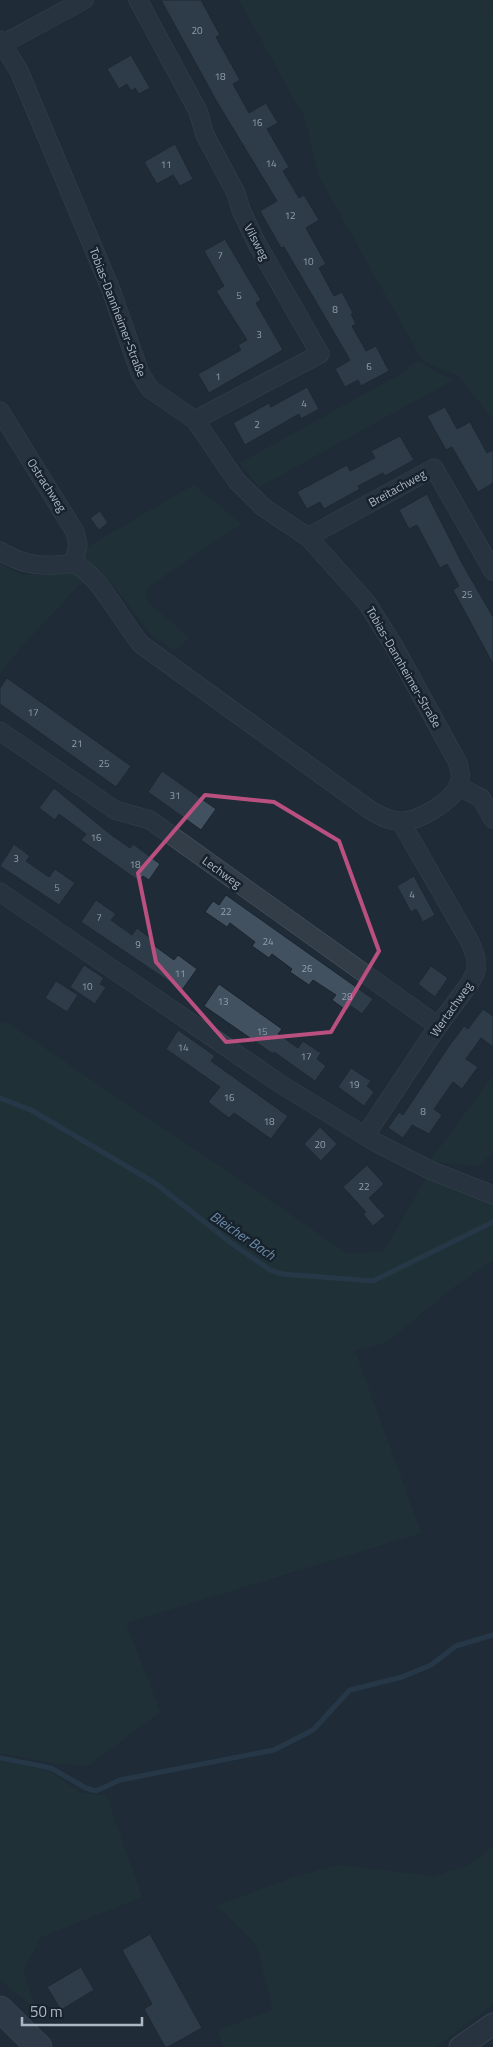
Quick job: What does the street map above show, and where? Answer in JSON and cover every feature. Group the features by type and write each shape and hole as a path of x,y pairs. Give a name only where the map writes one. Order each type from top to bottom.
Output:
{"main road":[{"path":"0,2009 39,2047"}],"street":[{"path":"1,42 84,0"},
{"name":"Vilsweg","path":"138,0 198,110 205,134 236,194 241,210 256,242 320,354 195,420"},
{"name":"Tobias-Dannheimer-Straße","path":"1,42 19,71 47,136 111,290 140,373 150,389 195,420 236,480 263,507 308,537 367,602 394,646 458,763 461,775 458,786"},
{"name":"Ostrachweg","path":"0,411 75,532 78,545 73,564"},
{"name":"Breitachweg","path":"308,537 434,468 493,571"},
{"path":"0,551 21,563 34,566 73,564 94,580 132,635 153,654 279,742 370,810 388,820 401,822 422,815 448,800 458,786 481,798 493,819"},
{"name":"Lechweg","path":"0,731 115,810 150,820 438,1026"},
{"name":"Wertachweg","path":"365,1136 438,1026 470,983 476,970 476,958 470,942 401,822"},
{"path":"0,892 274,1079 365,1136 430,1170 493,1195"},
{"path":"460,2047 493,2024"}],"highlighted area":[{"path":"205,795 274,802 339,841 379,951 331,1032 226,1042 156,962 138,873"}],"green space":[{"path":"239,0 491,0 493,14 493,419 458,375 435,367 421,358 319,176 305,118"},
{"path":"417,361 453,380 259,487 240,463 399,375"},
{"path":"194,485 241,524 145,589 148,603 190,638 174,650 152,635 111,582 79,585 19,649 0,674 0,564 22,575 50,575 91,545"},
{"path":"6,1022 347,1253 383,1252 427,1177 493,1202 493,1260 450,1290 387,1342 355,1351 421,1533 126,1623 160,1712 88,1766 54,1763 0,1753 0,1025"},
{"path":"493,1076 493,1151 479,1166 430,1161"},
{"path":"0,1761 49,1771 81,1793 106,1795 142,1897 41,1937 23,1971 36,2010 0,1979"},
{"path":"493,1846 493,2004 436,2047 223,2047 218,2030 273,2010 257,1946 217,1906 294,1877 339,1865 433,1876 469,1866"}],"building":[{"path":"161,0 201,0 220,35 216,37 240,80 233,84 249,113 266,103 278,123 267,129 289,167 283,171 299,198 304,195 319,220 306,228 326,264 319,268 334,296 342,292 353,313 351,314 356,324 352,326 366,351 376,346 389,371 361,386 358,380 345,387 335,369 350,360 284,247 281,248 260,211 277,201 217,102"},
{"path":"131,55 150,88 139,94 135,88 131,91 127,84 119,89 107,69"},
{"path":"175,144 193,179 180,186 173,175 157,184 144,162"},
{"path":"225,239 261,300 256,303 283,350 209,393 198,374 241,350 238,345 247,340 216,291 224,286 204,251"},
{"path":"307,387 319,409 301,419 299,414 245,445 233,423 269,403 271,407"},
{"path":"445,407 457,429 470,422 487,453 493,450 493,483 478,492 452,447 446,450 427,416"},
{"path":"400,436 414,460 385,476 383,473 358,486 360,489 324,509 320,502 307,509 297,492 347,465 350,471 375,458 371,451"},
{"path":"427,494 463,565 493,617 493,664 453,590 459,586 447,564 440,568 417,525 409,529 399,510"},
{"path":"100,511 108,523 99,530 90,518"},
{"path":"7,678 131,766 116,787 0,704 0,688"},
{"path":"162,771 216,809 201,830 148,792"},
{"path":"54,788 110,834 130,848 133,844 160,864 149,880 143,876 139,881 81,840 86,834 59,814 55,820 39,808"},
{"path":"14,844 30,856 26,861 49,877 55,869 75,883 59,905 0,866"},
{"path":"414,876 435,915 423,922 416,909 411,912 397,886"},
{"path":"226,895 373,999 362,1014 351,1006 347,1011 332,1000 336,995 313,980 309,985 290,972 292,969 272,954 269,958 252,946 255,942 230,923 227,927 205,912 213,901 219,905"},
{"path":"96,900 116,914 111,920 132,935 137,928 154,941 152,944 174,960 178,955 197,969 182,990 81,922"},
{"path":"84,965 104,978 100,984 106,987 95,1004 70,987"},
{"path":"431,966 448,978 435,997 418,984"},
{"path":"56,981 78,995 67,1012 45,998"},
{"path":"219,984 282,1029 278,1034 298,1048 303,1041 321,1053 317,1059 326,1066 315,1081 204,1006"},
{"path":"483,1009 493,1016 493,1047 481,1038 466,1059 478,1067 462,1089 453,1082 434,1109 442,1115 429,1134 412,1125 403,1138 388,1128 399,1112 403,1115 464,1026 468,1029"},
{"path":"178,1030 215,1056 211,1061 288,1116 271,1139 234,1113 229,1118 208,1102 220,1087 166,1049"},
{"path":"351,1068 371,1081 367,1086 374,1092 364,1106 338,1087"},
{"path":"320,1127 337,1144 321,1161 304,1144"},
{"path":"367,1165 384,1184 369,1198 385,1216 373,1226 363,1214 366,1212 343,1187"},
{"path":"150,1934 202,2028 168,2047 165,2047 144,2009 152,2004 122,1950"},
{"path":"81,1967 94,1990 61,2010 47,1987"}],"waterway":[{"name":"Bleicher Bach","path":"0,1098 31,1110 155,1183 230,1242 270,1270 282,1274 373,1281 493,1222"},
{"path":"0,1758 51,1768 86,1788 96,1791 120,1780 274,1750 313,1730 350,1690 402,1677 431,1665 456,1646 493,1635"}]}
